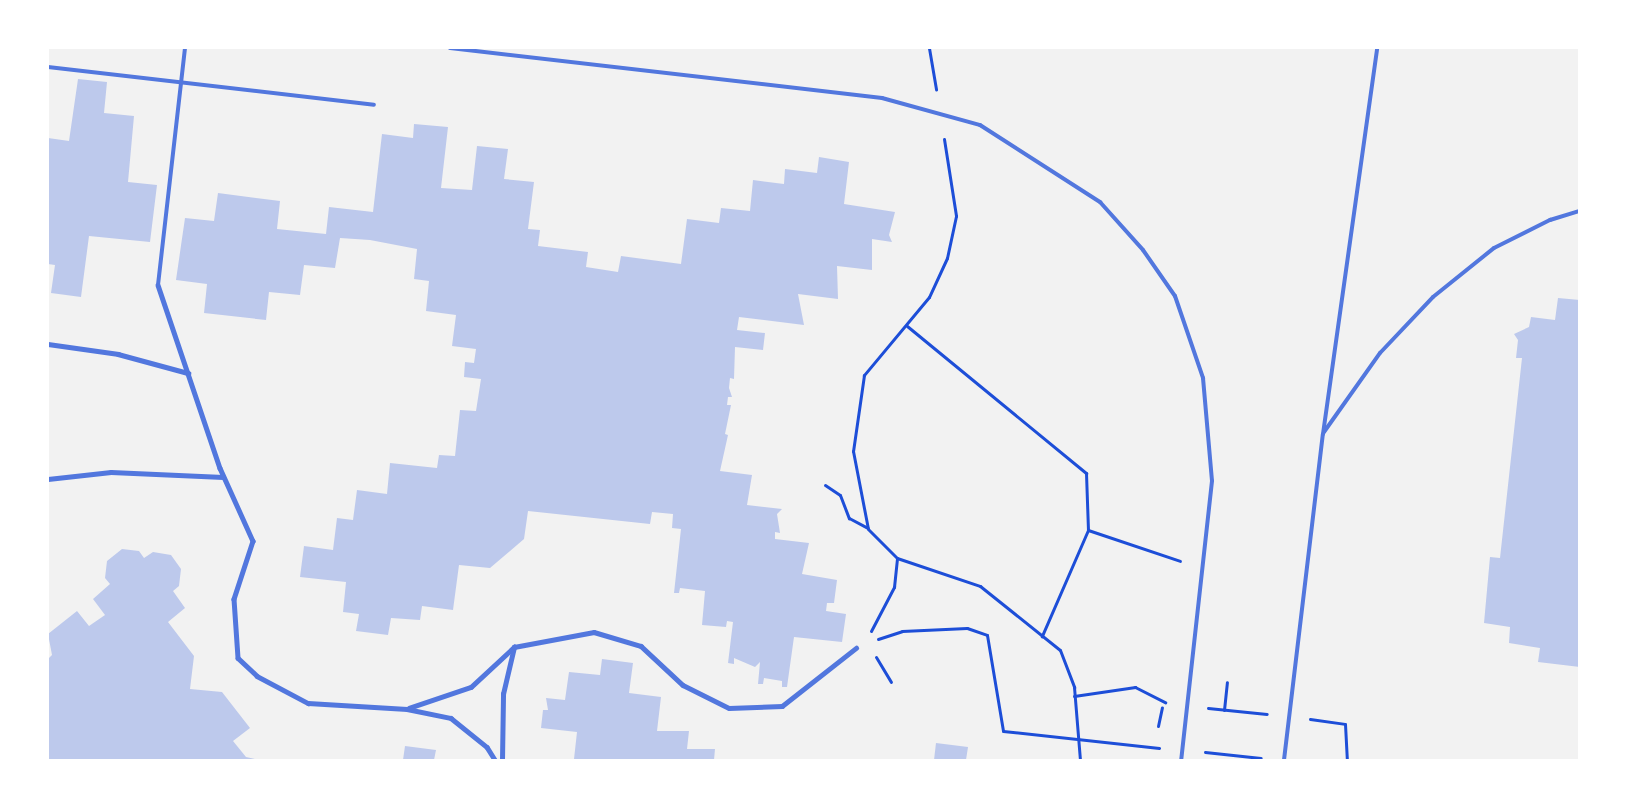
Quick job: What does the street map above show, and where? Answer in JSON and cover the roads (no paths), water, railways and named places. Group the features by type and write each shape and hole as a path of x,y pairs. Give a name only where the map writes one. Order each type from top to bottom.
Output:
{"street":[{"path":"158,285 223,477 253,540 234,599 238,658 257,676 308,703 407,709 451,718 487,747 495,760"},
{"path":"48,344 118,354 188,373"},
{"path":"48,479 111,472 223,477"},
{"path":"407,709 471,687 514,647 594,632 641,646 683,685 729,708 782,706 856,648"},
{"path":"502,760 503,694 514,647"}],"lane":[{"path":"158,285 184,48"},
{"path":"450,48 882,98 980,125 1100,202 1143,250 1175,296 1203,378 1212,481 1181,760"},
{"path":"1284,760 1323,434 1377,48"},
{"path":"48,66 181,79 374,105"},
{"path":"1323,434 1380,353 1433,296 1494,248 1550,220 1580,211"}]}
